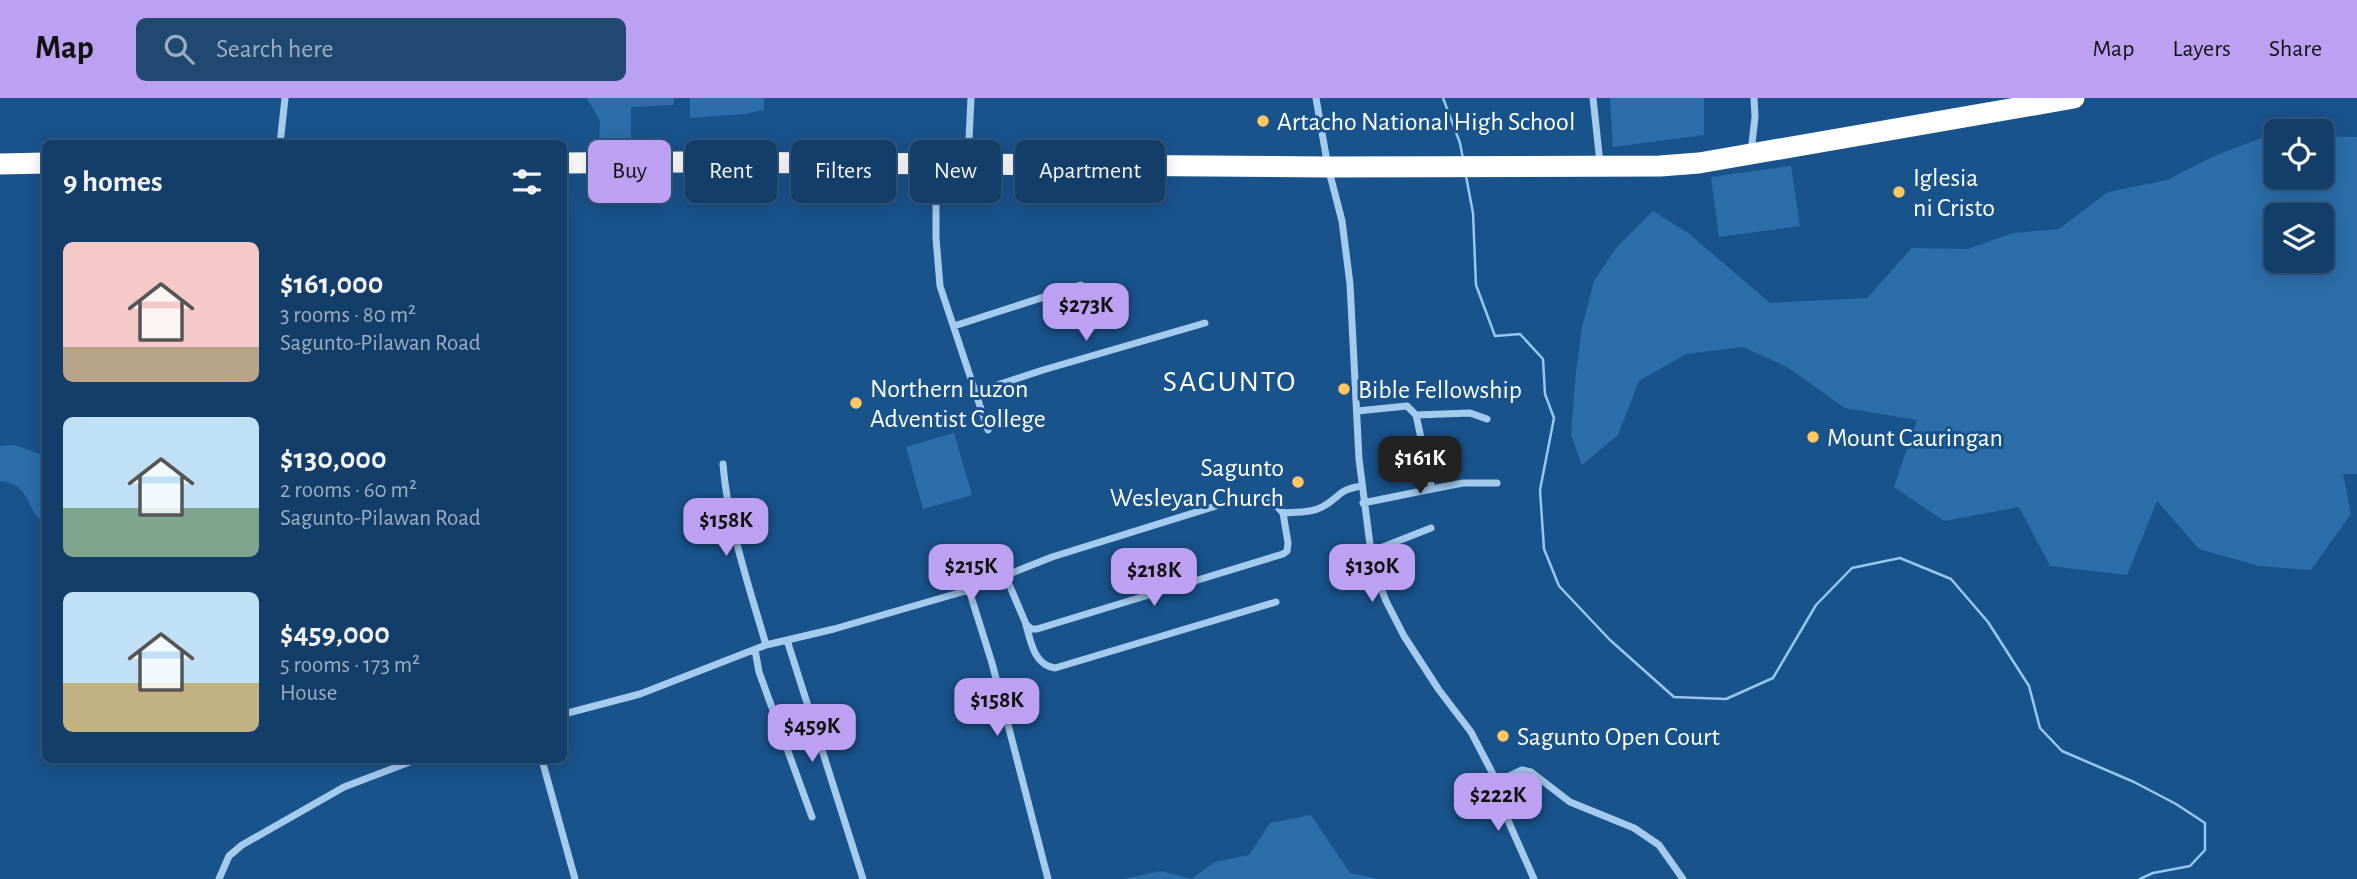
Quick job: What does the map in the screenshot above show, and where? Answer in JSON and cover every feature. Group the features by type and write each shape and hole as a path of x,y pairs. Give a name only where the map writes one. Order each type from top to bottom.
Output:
{"highway":[{"path":"1001,164 1490,167 1686,164 1978,111 2074,98"},
{"path":"0,164 42,163"},
{"path":"567,163 910,164"}],"street":[{"path":"280,140 285,98"},
{"path":"969,140 971,98"},
{"path":"1316,98 1328,167 1342,221 1350,284 1363,503 1370,552 1379,585 1404,636 1439,690 1471,732 1493,776 1502,807 1534,879"},
{"path":"1593,98 1600,166"},
{"path":"1751,152 1754,98"},
{"path":"936,203 936,238 942,295 988,430"},
{"path":"954,326 1081,285"},
{"path":"976,392 1205,323"},
{"path":"1357,411 1407,406 1416,415 1432,489"},
{"path":"1416,415 1470,413 1486,419"},
{"path":"723,464 725,487 741,559 766,645"},
{"path":"1363,503 1464,483 1497,482"},
{"path":"1283,513 1320,508 1346,488 1362,486"},
{"path":"567,713 640,694 766,645 834,629 969,590 1052,557 1248,496 1265,496 1283,513 1288,543 1287,551 1283,554 1037,629 1026,625"},
{"path":"1370,552 1431,528"},
{"path":"1006,577 1036,656 1041,663 1055,668 1276,602"},
{"path":"969,590 992,663 1048,879"},
{"path":"787,640 863,879"},
{"path":"755,650 759,672 812,817"},
{"path":"219,879 229,856 242,845 344,787 407,763"},
{"path":"543,763 575,879"},
{"path":"1493,776 1503,779 1522,770 1531,772 1570,802 1626,824 1655,842 1669,856 1683,879"}],"shaded area":[{"path":"587,98 674,98 674,105 631,107 631,140 599,140 600,121"},
{"path":"690,98 764,98 764,110 690,118"},
{"path":"1610,98 1704,98 1704,135 1613,147"},
{"path":"2334,136 2357,137 2357,474 2343,474 2351,514 2311,570 2259,566 2199,549 2157,501 2127,575 2050,566 2019,507 1944,521 1894,487 1917,420 1845,408 1787,367 1743,347 1686,354 1639,381 1618,435 1582,465 1571,435 1582,327 1594,281 1616,248 1653,211 1688,233 1770,303 1867,298 1912,248 1968,249 2013,233 2059,229 2108,192 2167,180 2212,157 2264,137 2264,189 2334,189"},
{"path":"1791,166 1800,226 1719,237 1711,177"},
{"path":"954,433 972,495 923,509 906,447"},
{"path":"14,445 42,455 42,521 24,493 11,484 0,481 0,446"},
{"path":"1311,815 1350,873 1378,879 1191,879 1215,862 1249,855 1270,823"},
{"path":"1161,871 1191,879 1124,879"}],"waterway":[{"path":"1443,98 1460,143 1463,159"},
{"path":"1466,176 1473,213 1476,285 1495,336 1520,334 1543,359 1545,394 1554,418 1540,490 1544,549 1559,586 1610,640 1674,697 1726,699 1773,678 1816,605 1852,568 1900,558 1951,579 1988,622 2029,686 2040,728 2062,751 2134,782 2205,823 2205,850 2190,866 2153,873 2140,879"}],"place":[{"name":"Artacho National High School","path":"1263,121"},
{"name":"Iglesia ni Cristo","path":"1899,192"},
{"name":"Bible Fellowship","path":"1344,389"},
{"name":"Northern Luzon Adventist College","path":"856,403"},
{"name":"Mount Cauringan","path":"1813,437"},
{"name":"Sagunto Wesleyan Church","path":"1298,482"},
{"name":"Sagunto Open Court","path":"1503,736"}],"district":[{"name":"SAGUNTO","path":"1230,381"}]}
